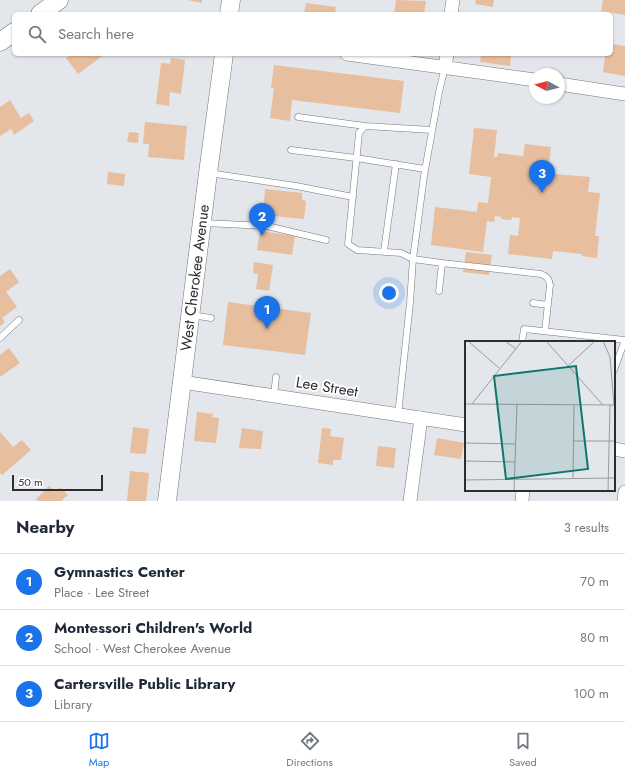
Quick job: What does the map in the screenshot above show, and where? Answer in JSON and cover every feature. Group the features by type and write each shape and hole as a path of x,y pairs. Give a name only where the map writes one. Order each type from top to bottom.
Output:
{"main road":[{"path":"43,12 59,0"},
{"path":"230,12 231,0"},
{"path":"0,42 12,33"},
{"name":"West Cherokee Avenue","path":"167,501 224,56"}],"street":[{"path":"451,12 453,0"},
{"path":"375,56 446,61 529,79"},
{"path":"565,85 625,94"},
{"name":"Lee Street","path":"182,382 465,425"},
{"path":"410,501 421,418"},
{"path":"615,449 625,451"},
{"path":"522,501 523,491"},
{"path":"624,501 625,492"}],"lane":[{"path":"398,415 413,259 432,130 446,61"},
{"path":"298,117 365,126 432,130"},
{"path":"365,126 359,133 348,244 357,250 401,253 413,259 541,274 548,278 550,284 545,331"},
{"path":"291,150 426,169"},
{"path":"384,252 396,164"},
{"path":"208,173 314,189 353,197"},
{"path":"202,223 267,226 326,240"},
{"path":"439,291 442,263"},
{"path":"533,303 548,305"},
{"path":"190,315 211,318"},
{"path":"0,338 19,320"},
{"path":"522,341 524,329 625,340 615,367"},
{"path":"274,395 276,377"}],"building":[{"path":"188,0 202,0 202,3"},
{"path":"396,0 426,1 424,12 394,12"},
{"path":"476,0 494,0 493,7 475,4"},
{"path":"603,0 625,0 625,15 601,11"},
{"path":"306,3 336,7 335,12 304,12"},
{"path":"613,44 625,46 625,76 603,72 605,56 613,56"},
{"path":"69,56 102,56 78,74 66,58"},
{"path":"481,56 511,56 510,66 480,62"},
{"path":"171,58 185,60 181,94 170,92 169,106 156,104 161,63 170,64"},
{"path":"274,65 404,81 400,113 292,100 290,121 270,118 274,88 271,88"},
{"path":"10,100 21,118 29,113 34,121 14,135 11,129 0,136 0,107"},
{"path":"145,122 187,126 184,160 148,157 149,144 143,144"},
{"path":"474,128 497,130 494,157 497,157 498,153 523,156 525,144 551,147 547,181 554,181 555,174 590,177 588,192 600,193 595,236 599,236 597,258 582,256 582,254 553,251 552,259 508,254 510,235 518,236 520,218 512,217 511,220 501,219 502,217 495,216 494,222 487,221 483,252 431,245 435,207 477,212 478,202 488,203 491,177 469,174"},
{"path":"129,132 139,133 138,143 127,142"},
{"path":"108,172 125,174 124,186 107,184"},
{"path":"265,189 302,193 302,200 306,201 304,219 263,215"},
{"path":"260,231 295,236 292,255 257,250"},
{"path":"466,252 492,255 489,275 463,272"},
{"path":"254,262 273,265 269,291 256,289 258,274 253,273"},
{"path":"10,269 19,282 6,292 17,307 2,318 5,322 0,326 0,276"},
{"path":"228,302 311,313 305,355 223,345"},
{"path":"529,339 546,341 528,341"},
{"path":"9,348 20,363 0,377 0,355"},
{"path":"197,412 213,414 212,417 219,418 216,443 194,441"},
{"path":"133,427 149,429 146,454 130,453"},
{"path":"242,428 263,431 261,449 239,448"},
{"path":"322,428 331,429 330,436 344,438 341,460 333,460 333,465 318,463"},
{"path":"0,432 13,447 22,440 31,450 2,475 0,473"},
{"path":"437,438 464,443 461,459 434,455"},
{"path":"378,446 396,448 394,468 376,466"},
{"path":"130,471 149,473 146,501 127,501"},
{"path":"49,486 56,492 60,487 68,495 62,500 63,501 38,501 36,499"}],"place":[{"name":"Cartersville Public Library","path":"542,193"},
{"name":"Montessori Children's World","path":"262,236"},
{"name":"Gymnastics Center","path":"267,329"}]}
